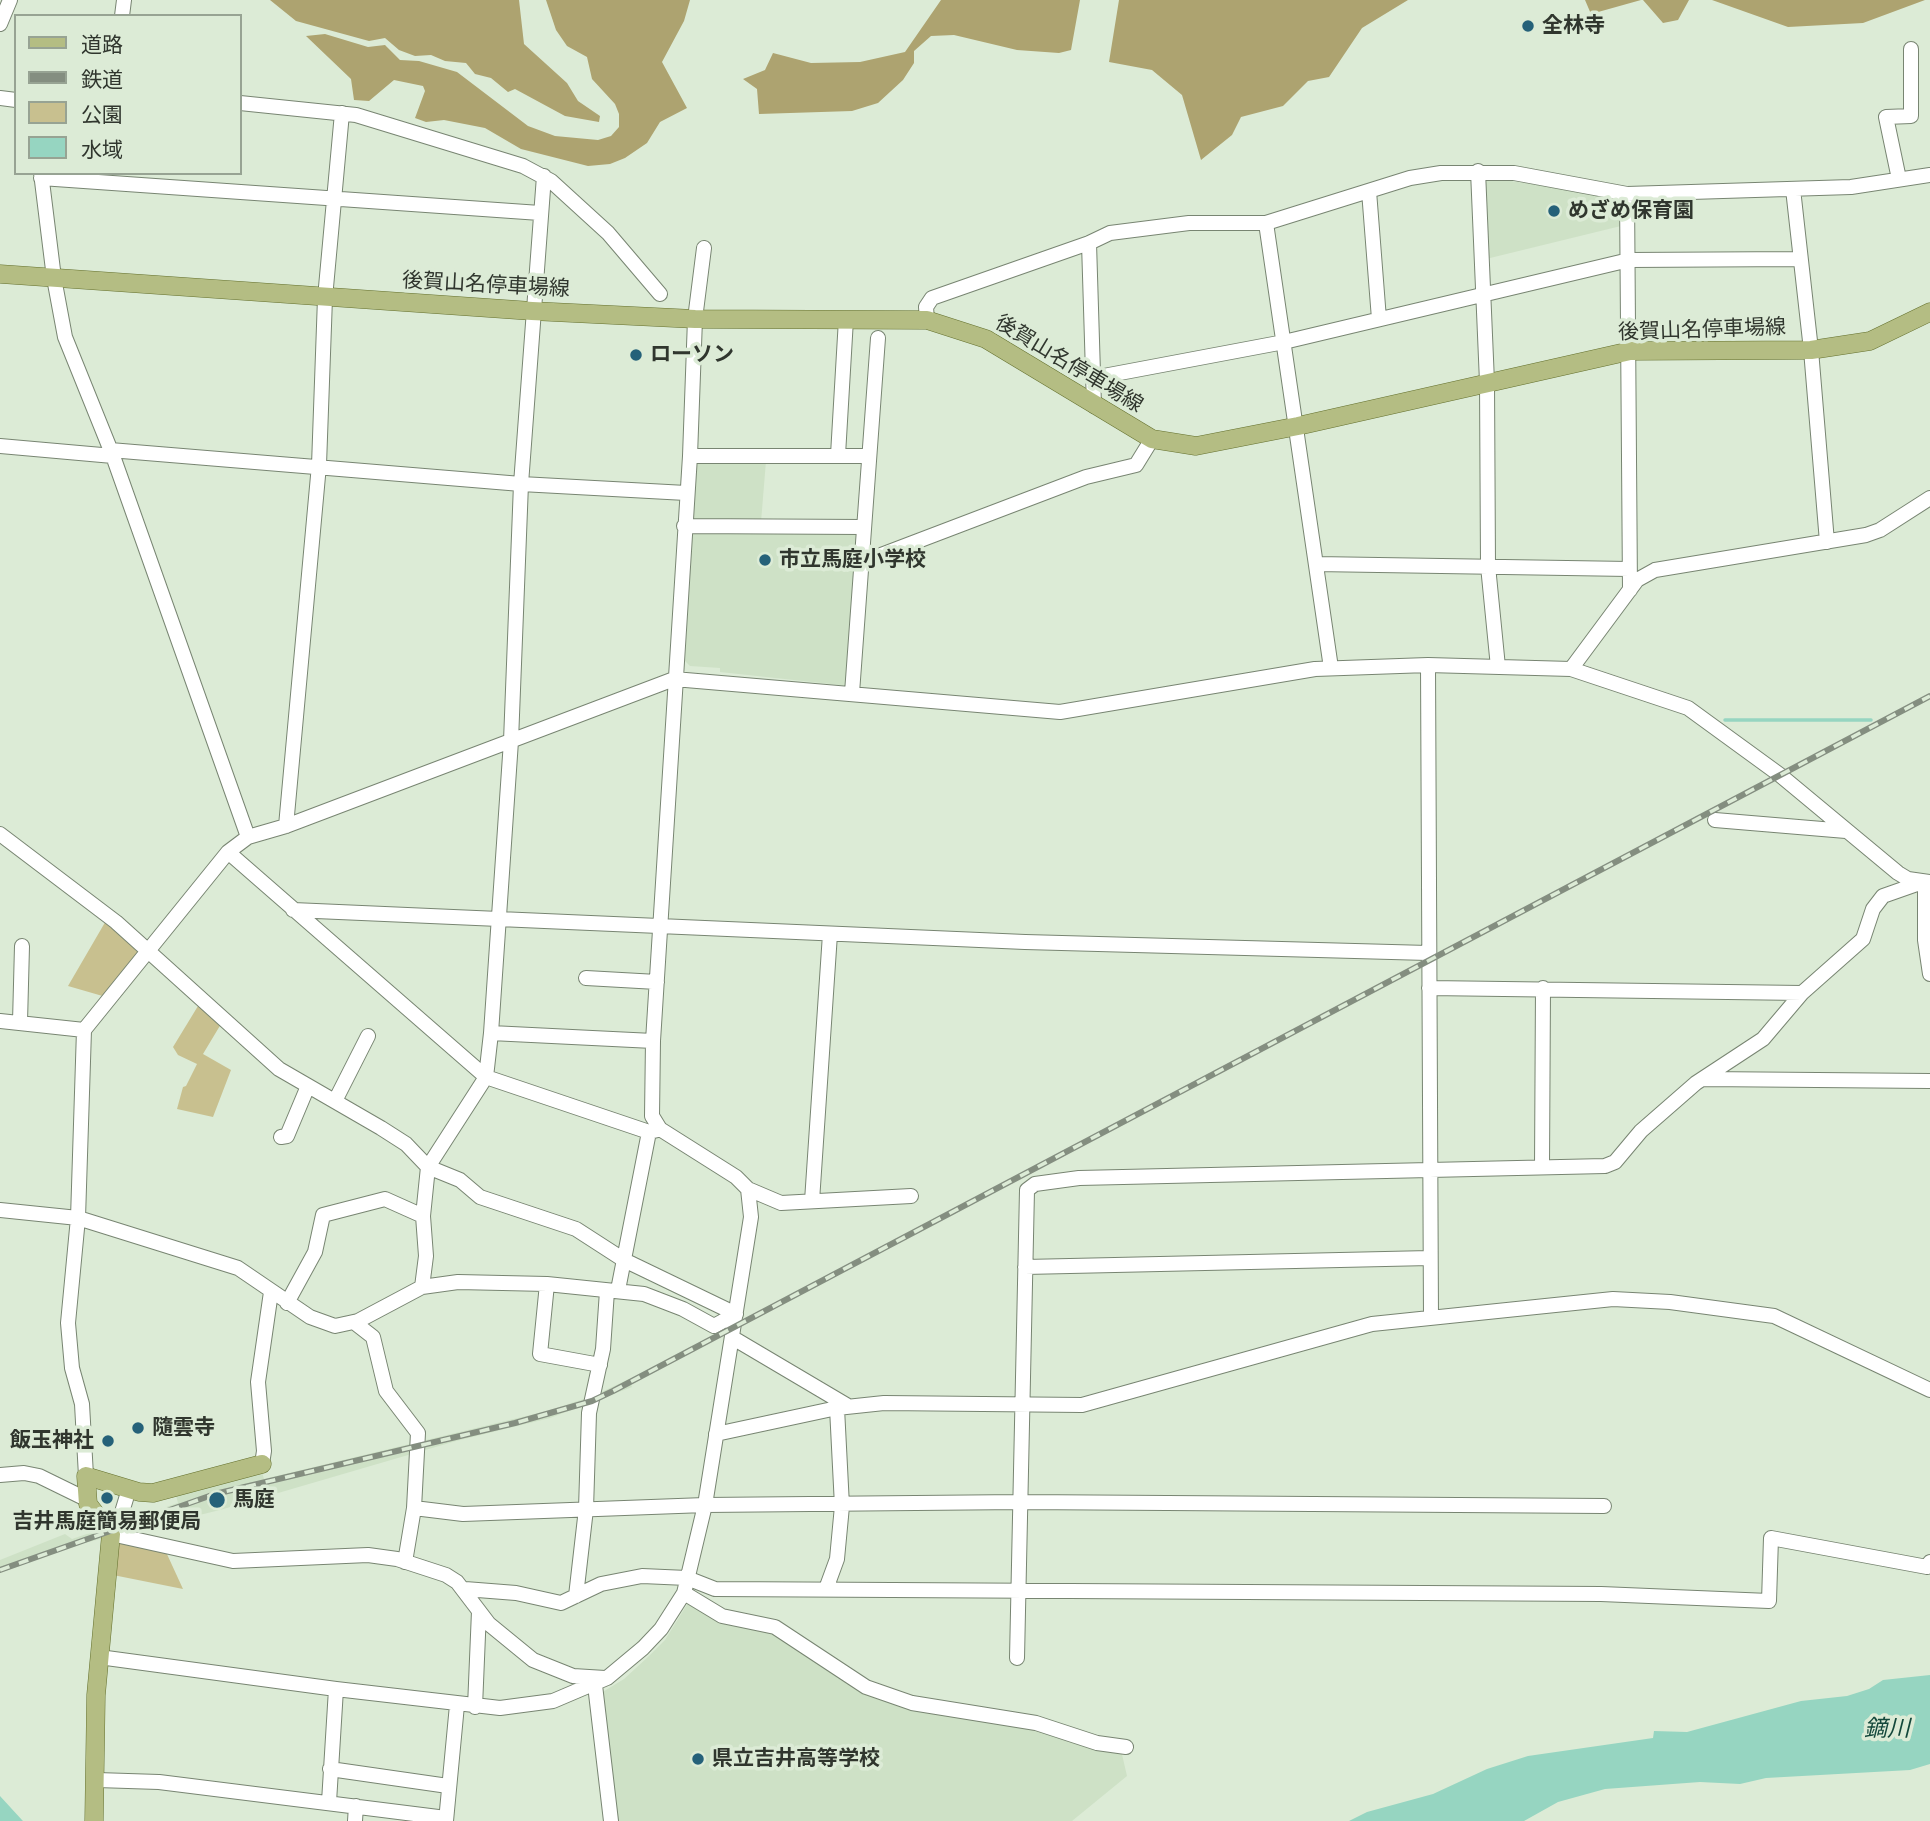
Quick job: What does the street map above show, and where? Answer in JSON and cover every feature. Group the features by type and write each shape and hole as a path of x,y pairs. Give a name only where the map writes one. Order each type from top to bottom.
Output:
{"main road":[{"name":"後賀山名停車場線","path":"0,274 533,311 695,319 927,320 986,339 1152,439 1196,446 1298,426 1630,351 1811,350 1870,341 1930,312"},
{"path":"94,1821 97,1780 96,1695 115,1528 86,1499 86,1476 129,1489 166,1492 262,1464"}],"street":[{"path":"0,24 10,0"},
{"path":"1899,179 1886,117 1911,116 1912,49"},
{"path":"242,103 342,113 511,162 544,176 608,233 660,294"},
{"path":"286,826 319,465 325,298 342,113"},
{"path":"927,320 926,307 932,298 1124,230 1189,223 1266,223 1410,178 1478,171 1514,173 1627,194 1851,187 1930,175"},
{"path":"1478,171 1487,382 1488,566 1498,667"},
{"path":"248,836 112,453 65,337 54,278 41,176 540,213"},
{"path":"422,1287 426,1256 423,1216 428,1167 486,1077 491,1033 497,917 512,741 521,484 544,176"},
{"path":"1793,189 1811,350 1827,542"},
{"path":"1369,191 1379,319"},
{"path":"1627,194 1630,351 1626,474 1630,590"},
{"path":"1266,223 1298,426 1331,668"},
{"path":"1089,243 1094,406"},
{"path":"576,1596 586,1509 589,1413 612,1291 624,1260 654,1131 653,1041 685,493 690,456 695,319 704,248"},
{"path":"1093,378 1284,342 1629,260 1799,259"},
{"path":"838,455 846,319"},
{"path":"852,693 878,338"},
{"path":"860,563 1086,477 1136,465 1152,439"},
{"path":"0,446 319,465 521,484 685,493"},
{"path":"690,456 869,456"},
{"path":"1571,669 1637,580 1655,570 1827,542 1880,530 1930,498"},
{"path":"684,526 863,527"},
{"path":"1316,564 1629,569"},
{"path":"1428,665 1431,1318"},
{"path":"86,1476 82,1404 72,1368 69,1334 78,1218 84,1030 147,948 228,852 248,836 286,826 674,679 1060,712 1331,668 1428,665 1571,669 1688,708 1780,775 1898,873 1926,882"},
{"path":"1715,820 1846,831"},
{"path":"0,834 56,874 147,948 184,986 279,1069 398,1139 428,1167 460,1180 480,1197 576,1230 624,1260 736,1314"},
{"path":"228,852 486,1077 654,1131 736,1177 748,1189 781,1203 911,1196"},
{"path":"1926,882 1926,940 1930,974"},
{"path":"1017,1658 1027,1190 1035,1184 1079,1178 1605,1166 1615,1162 1640,1131 1702,1079 1763,1039 1802,993 1863,939 1872,909 1883,896 1926,882"},
{"path":"293,910 497,917 830,934 1428,953"},
{"path":"813,1201 830,934"},
{"path":"20,1022 22,946"},
{"path":"586,978 657,982"},
{"path":"1429,988 1802,993"},
{"path":"1542,1167 1543,988"},
{"path":"0,1021 84,1030"},
{"path":"491,1033 653,1041"},
{"path":"335,1101 368,1036"},
{"path":"1702,1079 1930,1081"},
{"path":"281,1137 287,1136 308,1086"},
{"path":"99,1657 475,1707 500,1708 553,1701 601,1681 643,1648 661,1629 684,1594 705,1505 733,1338 751,1217 748,1189"},
{"path":"286,1303 315,1252 323,1215 385,1199 423,1216"},
{"path":"0,1209 78,1218 238,1268 286,1303 324,1324 347,1326 422,1287 458,1282 547,1284 644,1294 683,1309 714,1326 736,1314"},
{"path":"1025,1268 1430,1258"},
{"path":"547,1284 540,1354 600,1365"},
{"path":"262,1464 264,1451 258,1382 271,1292"},
{"path":"716,1434 842,1407 884,1403 1022,1407 1097,1402 1372,1324 1613,1299 1758,1313 1789,1322 1930,1390"},
{"path":"355,1323 373,1337 386,1391 418,1433 414,1508 405,1562"},
{"path":"733,1338 842,1407"},
{"path":"826,1589 837,1559 842,1506 842,1407"},
{"path":"0,1475 24,1473 39,1476 86,1499"},
{"path":"129,1489 115,1528 233,1561 368,1555 405,1562 446,1575 465,1589 479,1611 501,1636 533,1660 573,1676 601,1681"},
{"path":"414,1508 463,1514 705,1505 842,1506 1020,1502 1604,1506"},
{"path":"465,1589 516,1593 561,1603 601,1584 635,1577 687,1578 715,1589 1601,1594 1769,1601 1771,1538 1927,1566 1930,1562"},
{"path":"684,1594 722,1616 775,1627 866,1687 912,1703 1036,1723 1097,1744 1126,1747"},
{"path":"475,1707 479,1611"},
{"path":"601,1681 611,1821"},
{"path":"329,1802 336,1689"},
{"path":"97,1780 140,1780 446,1819 457,1705"},
{"path":"330,1769 448,1786"},
{"path":"355,1821 356,1806"}],"shaded area":[{"path":"270,0 519,0 524,44 567,83 578,101 600,116 599,122 565,116 515,89 508,92 491,78 475,74 466,63 445,61 431,55 415,56 399,50 385,38 369,41 296,21"},
{"path":"546,0 690,0 684,21 662,62 687,108 660,122 647,143 625,158 610,164 588,166 521,149 485,128 444,120 426,122 415,118 425,91 423,86 394,80 369,101 354,100 351,79 306,36 325,34 368,47 385,45 400,60 419,61 457,72 528,126 555,136 598,140 611,136 619,127 619,114 615,104 592,79 587,57 567,46 556,30"},
{"path":"941,0 1080,0 1071,50 1059,53 1017,50 954,35 931,36 914,51 914,63 903,80 878,103 852,111 759,114 757,89 743,79 765,70 773,53 811,63 860,62 905,52"},
{"path":"1119,0 1408,0 1362,28 1329,77 1308,81 1283,106 1241,117 1232,135 1201,160 1182,95 1152,70 1109,62"},
{"path":"1585,0 1641,0 1591,14"},
{"path":"1643,0 1689,0 1678,20 1663,23"},
{"path":"1712,0 1925,0 1863,23 1788,27"},
{"name":"めざめ保育園","path":"1482,177 1624,197 1625,225 1486,259"},
{"path":"697,460 766,461 761,522 693,520"},
{"path":"692,529 855,531 857,535 849,686 720,672 720,668 690,666 685,661"},
{"path":"629,1379 632,1387 550,1418 456,1441 220,1510 80,1544 0,1573 0,1560 65,1534 72,1539 178,1503 175,1491 261,1469 264,1479 547,1411 593,1396"},
{"path":"688,1603 777,1634 865,1690 1036,1724 1121,1750 1127,1776 1072,1821 618,1821 601,1693 624,1679 665,1640"}],"green space":[{"path":"107,919 144,949 106,997 68,986"},
{"path":"198,1006 221,1024 203,1054 231,1070 213,1117 177,1109 183,1087 197,1064 178,1055 173,1047"},
{"path":"118,1540 166,1552 183,1589 113,1575"}],"water":[{"name":"鏑川","path":"1930,1675 1930,1764 1910,1770 1766,1778 1740,1784 1700,1782 1605,1789 1558,1802 1524,1821 1349,1821 1367,1812 1433,1794 1487,1769 1528,1756 1653,1738 1654,1731 1687,1732 1801,1701 1847,1696 1869,1689 1883,1680"},
{"path":"0,1796 22,1820 23,1821 0,1821"}],"waterway":[{"path":"1725,720 1871,720"}],"railway":[{"path":"0,1570 215,1494 515,1423 592,1401 1930,696"}],"place":[{"name":"全林寺","path":"1528,26"},
{"name":"めざめ保育園","path":"1554,211"},
{"name":"ローソン","path":"636,355"},
{"name":"市立馬庭小学校","path":"765,560"},
{"name":"隨雲寺","path":"138,1428"},
{"name":"飯玉神社","path":"108,1441"},
{"name":"吉井馬庭簡易郵便局","path":"107,1498"},
{"name":"馬庭","path":"217,1500"},
{"name":"県立吉井高等学校","path":"698,1759"}]}
